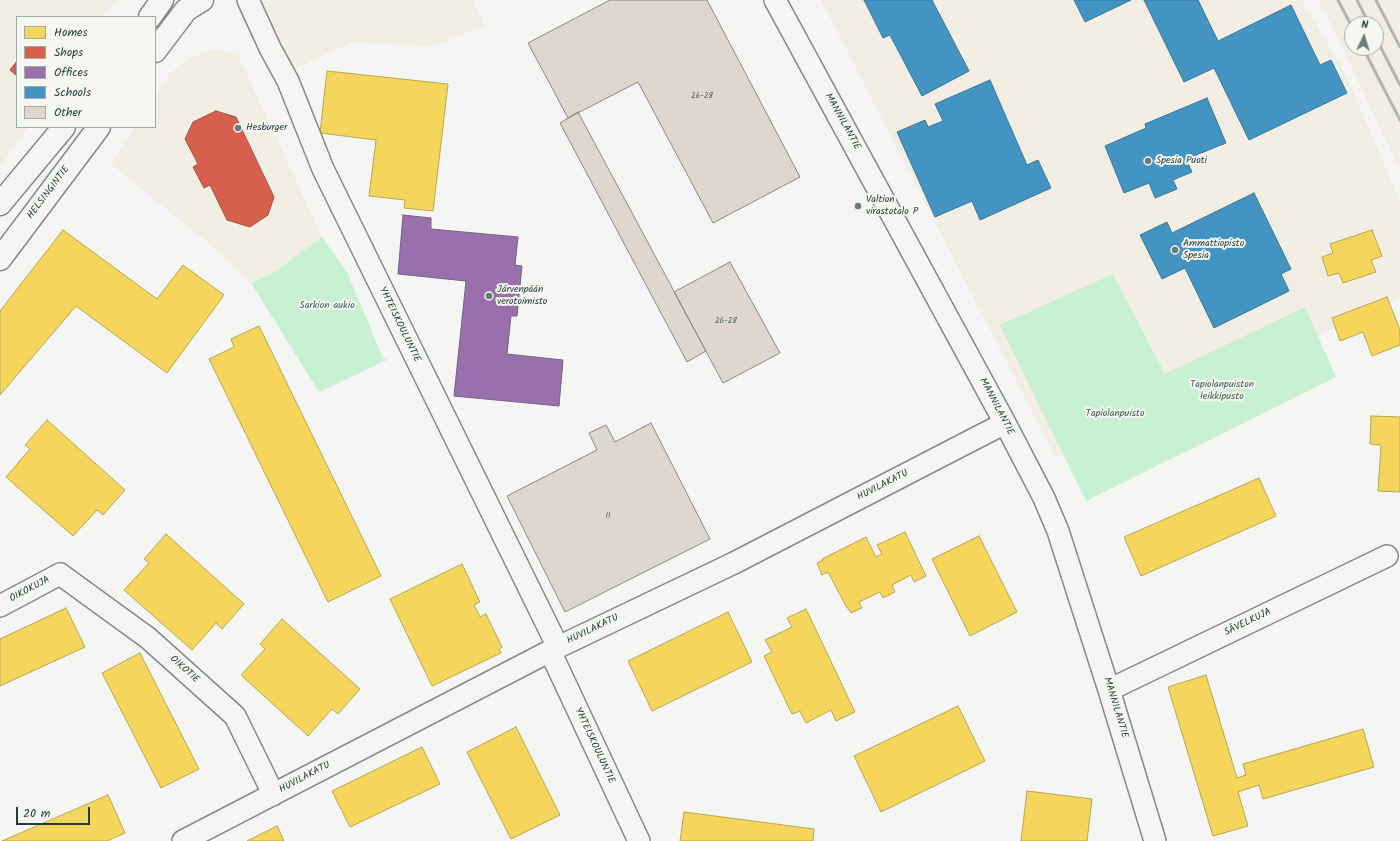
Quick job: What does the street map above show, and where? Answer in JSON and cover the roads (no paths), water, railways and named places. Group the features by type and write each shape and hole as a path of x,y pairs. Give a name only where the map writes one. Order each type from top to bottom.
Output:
{"main road":[{"path":"151,16 162,0"},
{"path":"156,50 186,10 202,0"},
{"path":"0,204 63,128"},
{"name":"HELSINGINTIE","path":"0,259 98,128"}],"street":[{"name":"YHTEISKOULUNTIE","path":"248,0 270,48 288,82 323,170 554,649 639,841"},
{"name":"MANNILANTIE","path":"775,0 1005,423 1044,498 1058,531 1155,841"},
{"name":"HUVILAKATU","path":"183,841 554,649 734,563 1005,423"},
{"name":"SÄVELKUJA","path":"1109,690 1387,556"},
{"name":"OIKOKUJA","path":"0,606 60,574"},
{"name":"OIKOTIE","path":"60,574 148,638 235,716 273,795"}],"railway":[{"path":"1338,0 1346,16"},
{"path":"1357,0 1365,16"},
{"path":"1376,0 1400,47"},
{"path":"1384,54 1400,85"},
{"path":"1367,56 1400,120"}],"place":[{"name":"Hesburger","path":"238,128"},
{"name":"Spesia Puoti","path":"1148,161"},
{"name":"Valtion virastotalo P","path":"858,206"},
{"name":"Ammattiopisto Spesia","path":"1175,250"},
{"name":"Järvenpään verotoimisto","path":"489,296"}],"park label":[{"name":"Sarkion aukio","path":"327,306"},
{"name":"Tapiolanpuiston leikkipusto","path":"1222,390"},
{"name":"Tapiolanpuisto","path":"1115,414"}]}
